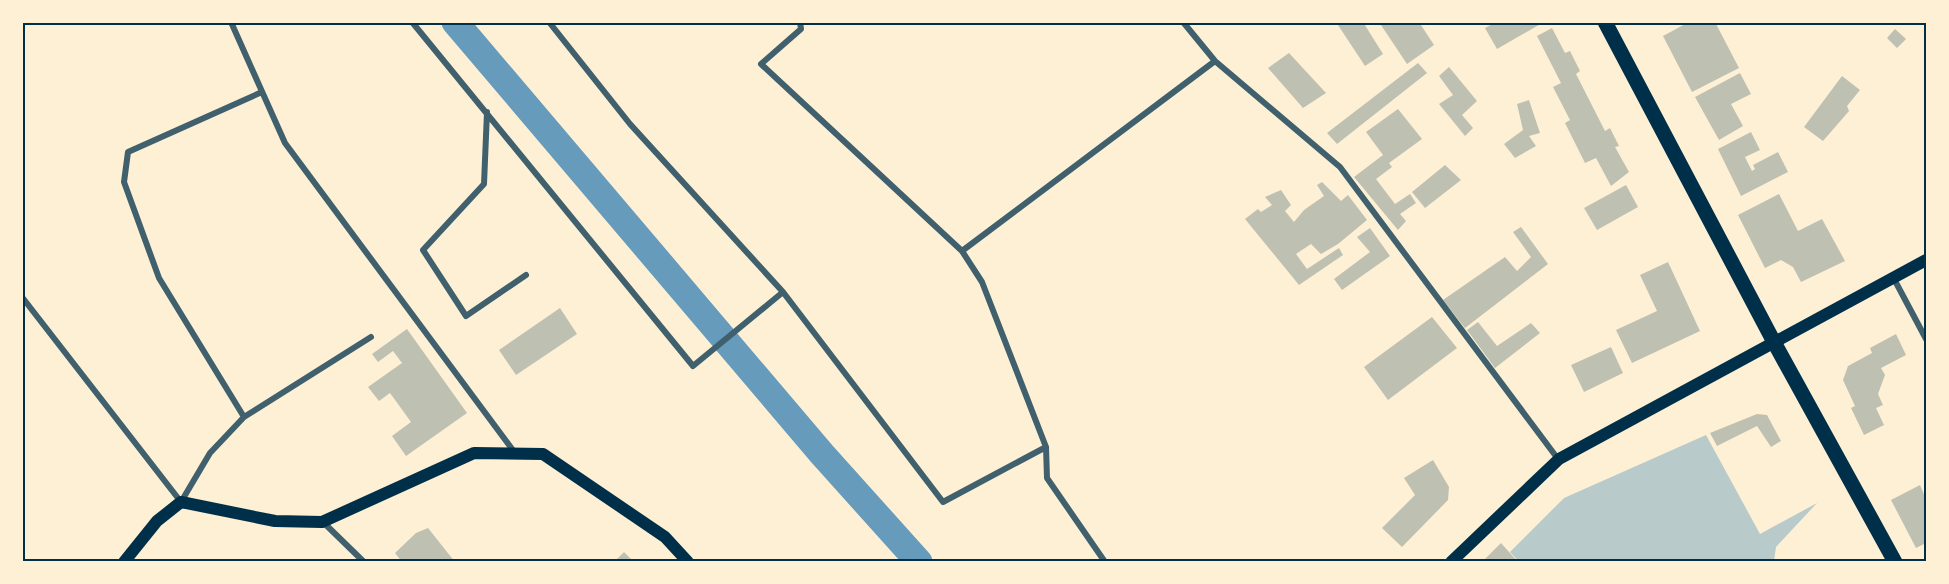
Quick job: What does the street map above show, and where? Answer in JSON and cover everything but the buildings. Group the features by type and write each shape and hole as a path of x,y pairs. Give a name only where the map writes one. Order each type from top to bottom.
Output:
{"main road":[{"path":"1605,22 1774,344 1895,561"},
{"path":"1451,561 1559,459 1774,344 1892,276 1926,260"},
{"path":"124,561 157,521 181,502 275,521 322,522 474,453 543,454 665,537 688,561"}],"street":[{"path":"231,22 285,143 515,454"},
{"path":"412,22 693,366 783,292"},
{"path":"549,22 630,124 783,292 943,502 1046,447"},
{"path":"800,22 801,28 761,64 962,251 982,282 1046,447 1047,478 1105,561"},
{"path":"1183,22 1215,61 1341,167 1559,459"},
{"path":"962,251 1215,61"},
{"path":"243,417 159,278 124,182 128,152 262,92"},
{"path":"487,111 484,184 423,250 466,316 526,275"},
{"path":"1892,276 1926,339"},
{"path":"22,297 181,502 210,453 243,417 371,337"},
{"path":"322,522 364,561"}],"shaded area":[{"path":"1706,435 1760,534 1817,503 1776,547 1774,561 1519,562 1510,552 1564,498"}],"waterway":[{"path":"455,22 822,454 919,562"}]}
